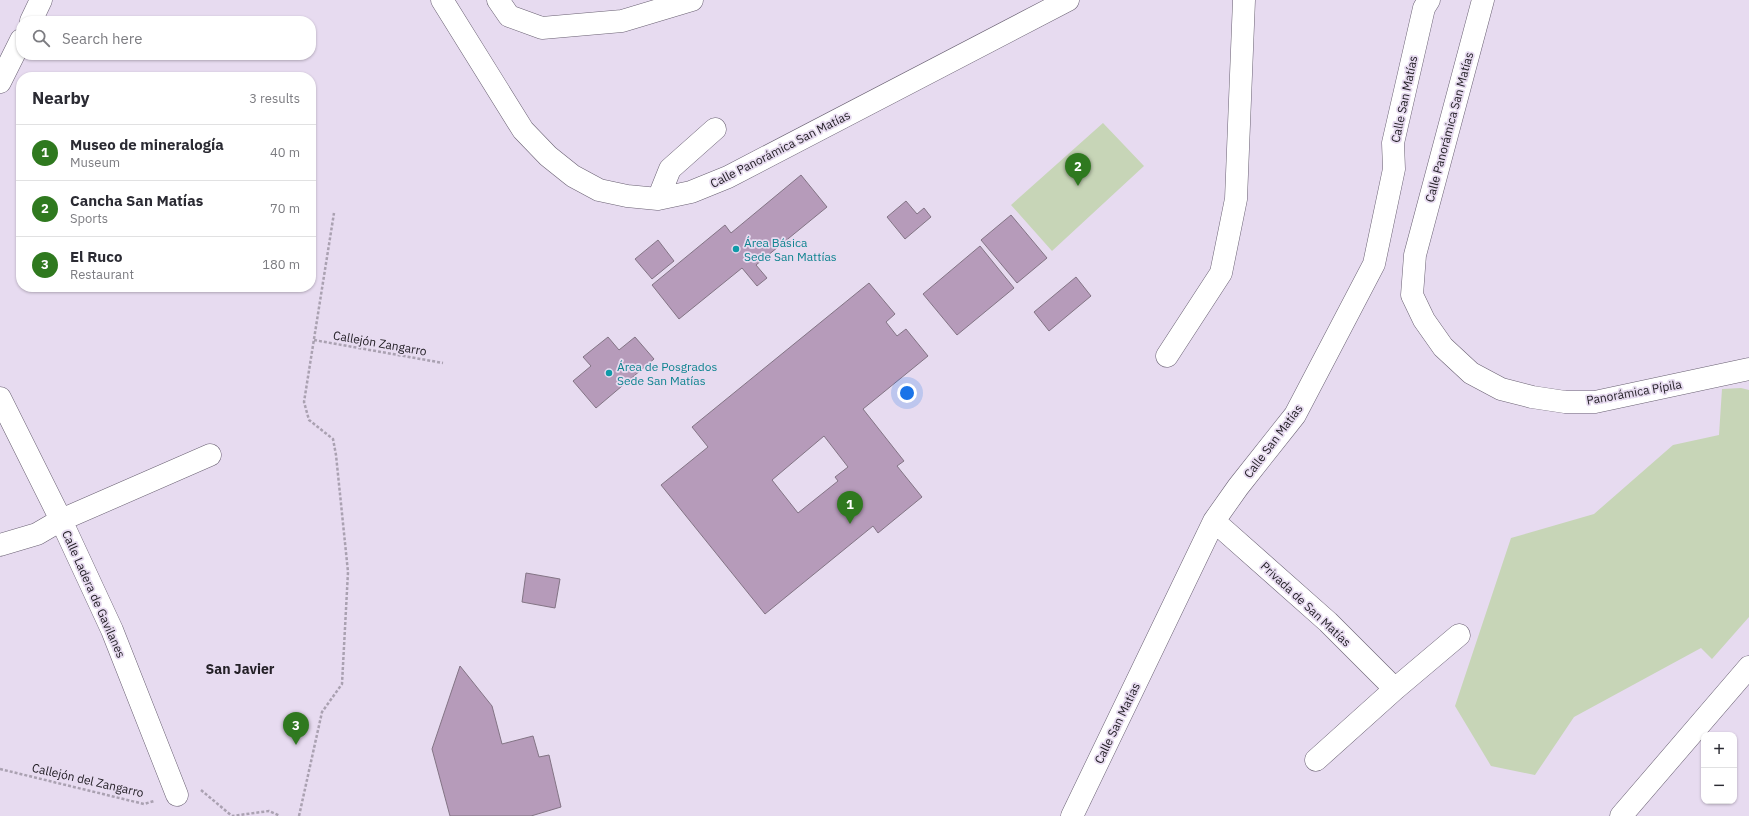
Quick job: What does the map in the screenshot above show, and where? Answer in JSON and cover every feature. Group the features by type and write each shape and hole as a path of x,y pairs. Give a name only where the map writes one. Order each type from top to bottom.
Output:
{"street":[{"path":"33,16 41,0"},
{"name":"Calle Panorámica San Matías","path":"442,0 523,130 548,156 573,176 599,190 627,196 658,199 691,192 728,177 1068,0"},
{"path":"498,0 509,16 542,28 622,21 692,0"},
{"path":"1168,356 1221,273 1236,199 1244,0"},
{"name":"Calle San Matías","path":"1072,816 1214,521 1238,487 1295,415 1374,264 1394,169 1393,143 1424,8 1429,0"},
{"name":"Calle Panorámica San Matías","path":"1415,255 1483,0"},
{"path":"0,82 16,50"},
{"path":"658,199 670,169 715,128"},
{"name":"Panorámica Pípila","path":"1415,255 1412,295 1424,320 1443,347 1471,373 1501,389 1532,397 1565,402 1595,402 1749,369"},
{"name":"Calle Ladera de Gavilanes","path":"0,398 61,520 112,630 177,795"},
{"path":"0,545 37,534 61,520 210,455"},
{"name":"Privada de San Matías","path":"1214,521 1328,622 1395,689"},
{"path":"1316,760 1395,689 1459,635"},
{"path":"1621,816 1749,667"}],"path":[{"path":"299,816 322,712 342,684 348,572 336,455 332,439 310,420 304,402 334,213"},
{"name":"Callejón Zangarro","path":"314,340 443,363"},
{"name":"Callejón del Zangarro","path":"0,769 144,804 200,789 232,816 269,811 280,816"}],"green space":[{"path":"1103,123 1144,166 1052,251 1011,205"},
{"path":"1741,388 1749,390 1749,617 1712,659 1701,648 1574,717 1535,775 1491,766 1455,706 1511,538 1594,514 1673,445 1719,435 1722,389"}],"building":[{"name":"Área Básica Sede San Mattías","path":"801,175 827,207 756,265 767,278 757,286 742,268 679,319 652,285 725,225 731,233"},
{"path":"906,201 917,214 924,208 931,217 905,239 887,217"},
{"path":"1011,215 1047,258 1017,283 981,240"},
{"path":"658,240 674,261 652,279 635,259"},
{"path":"980,246 1014,288 957,335 923,294"},
{"path":"1076,277 1091,296 1049,331 1034,312"},
{"path":"869,283 895,314 886,322 897,336 906,329 928,356 863,409 904,461 897,466 922,497 878,533 873,526 765,614 661,485 708,447 692,427","holes":["824,436 848,467 835,477 838,481 798,513 772,480"]},
{"name":"Área de Posgrados Sede San Matías","path":"608,337 619,350 635,337 654,359 596,408 573,381 591,366 583,357"},
{"path":"526,573 560,579 555,608 522,602"},
{"path":"460,666 492,706 502,744 533,736 539,757 549,755 561,807 531,816 450,816 432,749"}],"place":[{"name":"Cancha San Matías","path":"1078,186"},
{"name":"Área Básica Sede San Mattías","path":"736,249"},
{"name":"Área de Posgrados Sede San Matías","path":"609,373"},
{"name":"Museo de mineralogía","path":"850,524"},
{"name":"El Ruco","path":"296,745"}],"district":[{"name":"San Javier","path":"240,669"}]}
